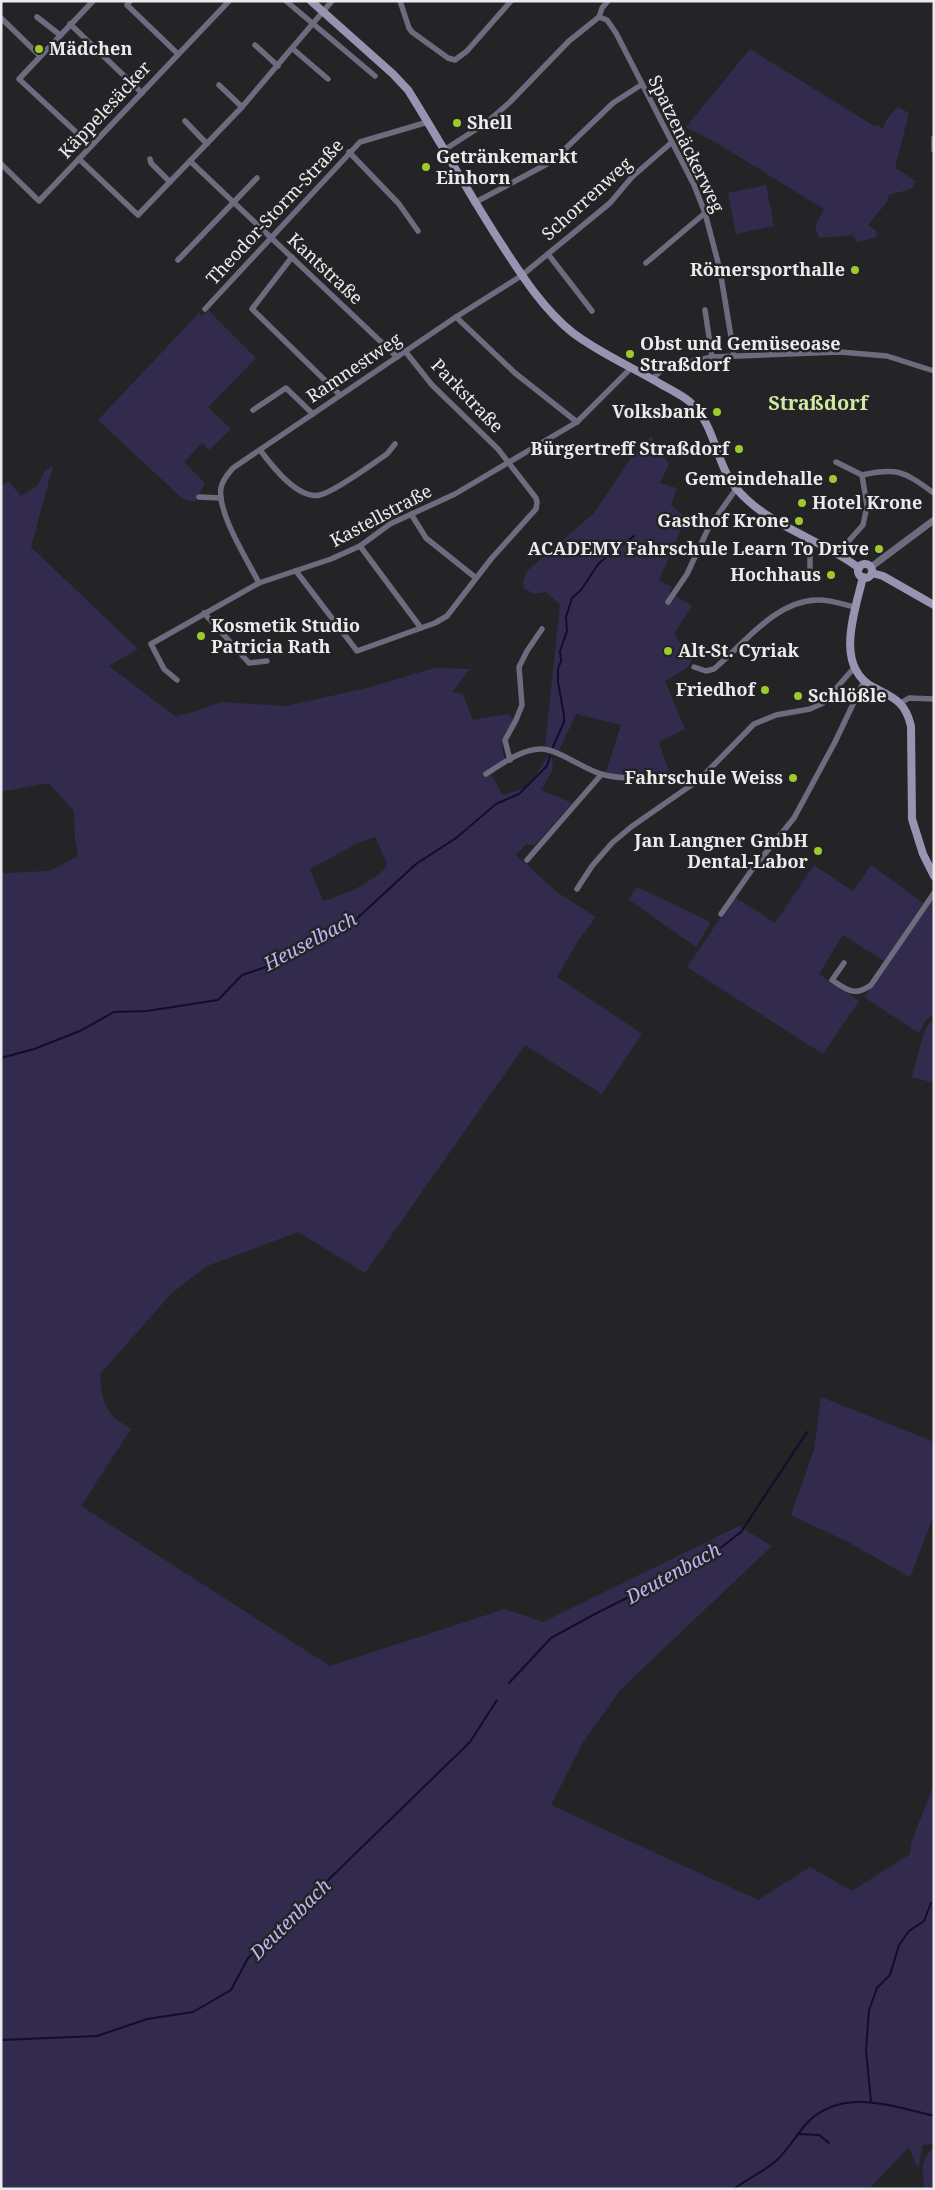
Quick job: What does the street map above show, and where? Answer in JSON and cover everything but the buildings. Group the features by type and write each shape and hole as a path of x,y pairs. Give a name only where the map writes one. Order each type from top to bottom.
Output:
{"main road":[{"path":"311,1 393,74 408,90 474,203 521,276 572,332 611,358 687,400 701,414 711,433 726,471 736,488 752,504 859,568"},
{"path":"859,568 865,564 871,570 934,605"},
{"path":"859,568 858,572 862,577"},
{"path":"862,577 869,577 871,570"},
{"path":"862,577 855,607 850,644 854,668 864,681 894,697 901,703 909,716 912,726 912,819 923,854 934,876"}],"street":[{"path":"91,146 19,79 92,1"},
{"name":"Käppelesäcker","path":"1,164 39,201 229,1"},
{"path":"286,1 375,76"},
{"path":"79,159 138,215 242,108 332,1"},
{"path":"400,1 412,32 448,58 455,60 467,51 511,1"},
{"path":"444,150 486,123 526,88 568,41 599,17 602,8 608,1"},
{"path":"126,2 178,54"},
{"path":"37,17 60,35"},
{"name":"Spatzenäckerweg","path":"599,17 604,18 613,28 705,213 720,270 734,355"},
{"path":"1,18 40,56"},
{"path":"70,24 142,92"},
{"path":"255,46 278,66"},
{"path":"293,49 328,79"},
{"path":"219,85 242,108"},
{"path":"474,203 547,164 612,103 641,85"},
{"path":"185,121 207,144"},
{"name":"Theodor-Storm-Straße","path":"205,310 360,142 428,122"},
{"path":"934,138 934,150"},
{"name":"Schorrenweg","path":"521,276 610,203 632,177 671,143"},
{"path":"349,152 399,204 418,231"},
{"path":"150,159 151,163 170,182"},
{"name":"Kantstraße","path":"190,161 397,357"},
{"path":"178,260 257,178"},
{"path":"646,263 705,213"},
{"path":"548,254 592,311"},
{"path":"292,257 252,309 340,395"},
{"name":"Ramnestweg","path":"221,498 221,488 227,474 233,468 456,317 521,276"},
{"path":"705,310 712,358"},
{"path":"456,317 502,361 577,422"},
{"name":"Parkstraße","path":"296,571 357,651 421,628 447,616 476,578 536,510 538,502 536,498 498,449 432,385 406,351"},
{"path":"652,379 665,367 712,358 734,355 803,353 850,352 887,356 934,371"},
{"name":"Kastellstraße","path":"177,680 164,669 151,644 259,583 360,546 390,524 455,494 577,422 631,368"},
{"path":"253,410 286,388 313,414"},
{"path":"260,450 273,468 305,494 321,495 387,454 395,444"},
{"path":"836,462 862,475 883,471 905,472 934,493"},
{"path":"837,554 863,525 867,506 862,475"},
{"path":"668,602 687,574 708,529 736,488"},
{"path":"199,497 221,498 230,525 259,583"},
{"path":"410,514 426,538 476,578"},
{"path":"871,570 934,520"},
{"path":"810,538 810,569"},
{"path":"360,546 421,628"},
{"path":"694,667 706,671 714,669 776,615 794,604 819,599 855,607"},
{"path":"204,613 249,663 267,661"},
{"path":"510,760 505,740 522,705 520,667 527,651 542,630"},
{"path":"577,890 592,866 612,842 700,779 754,724 776,715 810,709 823,702 854,668"},
{"path":"721,914 751,871 794,818 835,742 864,681"},
{"path":"901,703 909,698 934,699"},
{"path":"486,774 527,752 543,749 601,775 621,777 687,776 700,779"},
{"path":"527,860 601,775"},
{"path":"844,963 832,980 850,992 856,993 871,985 934,893"}],"shaded area":[{"path":"750,49 874,126 877,125 883,129 886,120 898,107 909,113 895,168 916,181 911,189 889,195 887,202 868,225 876,231 877,237 857,242 853,235 819,238 815,226 824,209 715,142 686,127"},
{"path":"766,185 774,226 736,234 728,193"},
{"path":"208,310 256,358 208,407 231,429 209,450 202,443 184,462 205,483 195,502 183,499 98,420 199,313 202,316"},
{"path":"651,436 669,464 660,483 677,488 671,505 686,518 659,580 672,587 669,592 692,606 674,634 692,660 688,667 665,681 685,729 659,742 670,775 605,774 621,725 576,714 558,753 545,746 560,605 546,592 534,594 524,588 523,582 526,572 594,513 634,454"},
{"path":"53,466 31,547 138,649 109,666 175,716 197,711 221,702 286,706 371,687 434,668 470,669 452,692 463,694 473,720 507,714 514,719 504,736 502,749 505,760 489,771 503,795 528,787 548,756 552,757 553,770 541,790 572,803 535,845 526,844 516,855 558,893 596,917 578,941 557,977 642,1034 602,1094 525,1045 365,1273 298,1232 207,1266 172,1293 100,1374 106,1407 115,1418 131,1429 81,1506 330,1666 505,1609 543,1622 739,1526 772,1546 620,1690 582,1744 551,1805 758,1900 810,1867 852,1891 910,1854 911,1843 934,1784 934,2144 923,2145 918,2169 909,2147 869,2189 1,2189 1,870 5,873 50,871 78,856 74,811 49,783 1,792 1,486 9,482 21,496 37,486 45,471","holes":["375,837 387,863 386,868 364,884 323,901 310,869 358,843"]},
{"path":"814,865 853,891 871,865 923,903 884,961 843,935 819,974 859,1001 823,1054 687,967 735,897 775,923"},
{"path":"637,887 711,922 696,947 628,899"},
{"path":"934,896 934,1014 925,1021 919,1033 864,997"},
{"path":"930,1022 934,1022 934,1083 912,1077 924,1032"},
{"path":"821,1397 934,1442 934,1515 910,1577 848,1542 791,1515 814,1450"},
{"path":"934,2148 934,2189 925,2189 923,2178 924,2161"}],"waterway":[{"name":"Heuselbach","path":"552,749 564,722 558,669 561,661 560,651 567,631 566,617 572,598 581,590 599,563 634,536"},
{"name":"Heuselbach","path":"1,1058 34,1049 80,1031 114,1012 147,1011 218,1000 242,975 281,962 351,924 416,864 456,838 496,804 519,794 547,766 550,756"},
{"name":"Deutenbach","path":"509,1683 551,1638 710,1556 741,1532 807,1432"},
{"name":"Deutenbach","path":"1,2040 97,2036 147,2019 193,2012 231,1990 248,1958 470,1742 497,1700"},
{"path":"871,2102 866,2050 869,2010 877,1988 890,1975 899,1945 909,1931 924,1921 931,1903"},
{"path":"734,2189 778,2159 807,2123 821,2112 835,2105 851,2102 868,2102 885,2104 934,2116"},
{"path":"799,2134 819,2135 829,2143"}],"place":[{"name":"Mädchen","path":"39,49"},
{"name":"Shell","path":"457,123"},
{"name":"Getränkemarkt Einhorn","path":"426,167"},
{"name":"Römersporthalle","path":"855,270"},
{"name":"Obst und Gemüseoase Straßdorf","path":"630,354"},
{"name":"Volksbank","path":"717,412"},
{"name":"Bürgertreff Straßdorf","path":"739,449"},
{"name":"Gemeindehalle","path":"833,479"},
{"name":"Hotel Krone","path":"802,503"},
{"name":"Gasthof Krone","path":"799,521"},
{"name":"ACADEMY Fahrschule Learn To Drive","path":"879,549"},
{"name":"Hochhaus","path":"831,575"},
{"name":"Kosmetik Studio Patricia Rath","path":"201,636"},
{"name":"Alt-St. Cyriak","path":"668,651"},
{"name":"Friedhof","path":"765,690"},
{"name":"Schlößle","path":"798,696"},
{"name":"Fahrschule Weiss","path":"793,778"},
{"name":"Jan Langner GmbH Dental-Labor","path":"818,851"}],"district":[{"name":"Straßdorf","path":"818,403"}]}
